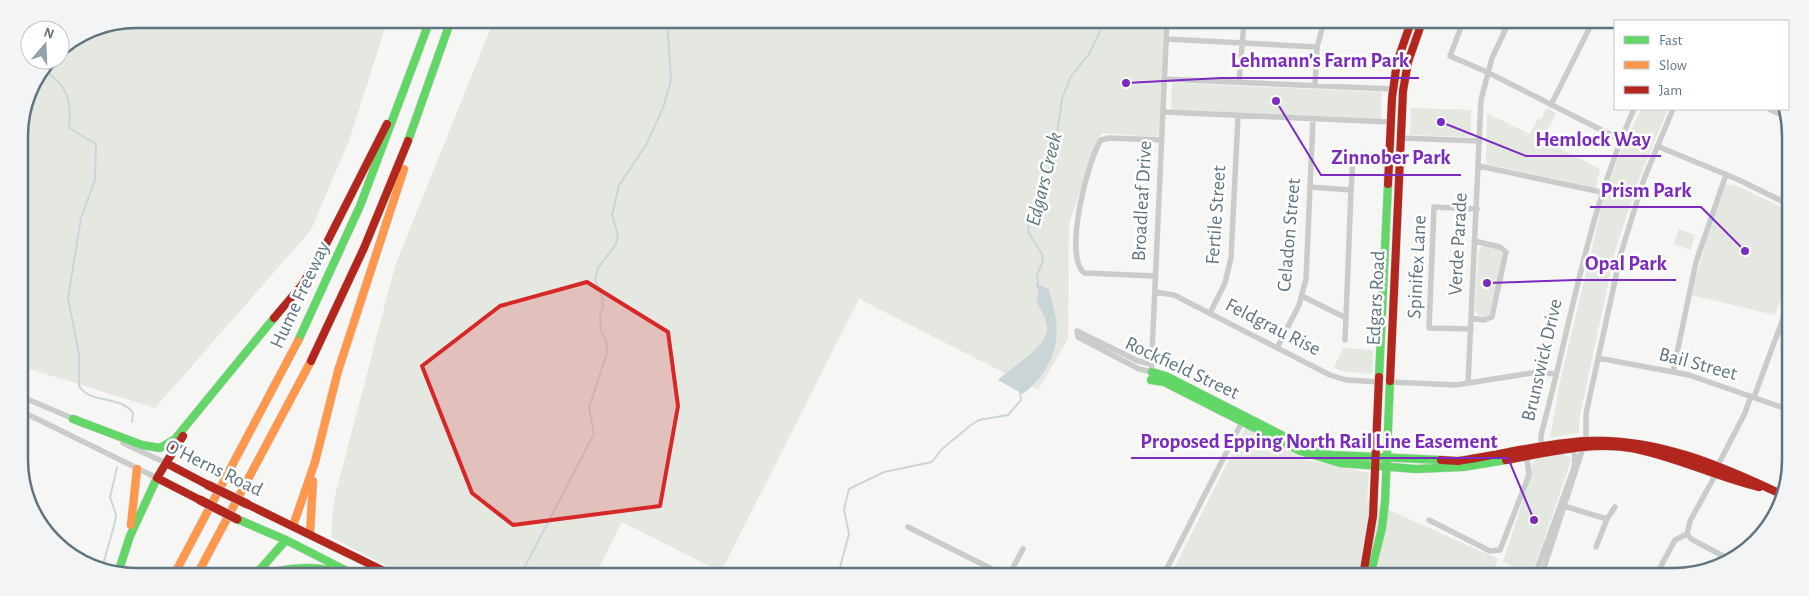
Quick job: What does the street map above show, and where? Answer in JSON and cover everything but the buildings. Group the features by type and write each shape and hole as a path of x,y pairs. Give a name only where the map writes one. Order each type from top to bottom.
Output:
{"main road":[{"name":"Hume Freeway","path":"178,568 312,314 368,189 427,28"},
{"name":"Hume Freeway","path":"201,568 330,322 392,183 430,87 448,28"},
{"name":"Edgars Road","path":"1364,568 1373,516 1393,89 1397,62 1409,28"},
{"name":"Edgars Road","path":"1372,568 1382,528 1387,462 1402,122 1408,62 1420,28"},
{"path":"73,419 142,445 160,448 175,439 302,285 349,202 409,81"},
{"path":"261,568 286,540 293,526 315,462 338,371 430,87"},
{"path":"1391,122 1402,122"},
{"path":"1390,138 1401,138"},
{"name":"Rockfield Street","path":"1151,375 1166,376 1243,419 1320,453 1376,462 1468,466 1585,444 1620,447 1651,451 1716,470 1745,484 1776,493"},
{"path":"1380,382 1390,382"},
{"path":"120,568 130,536 157,478 200,410"},
{"path":"310,534 315,462"},
{"name":"O'Herns Road","path":"166,463 378,568"},
{"path":"130,536 137,469"},
{"name":"O'Herns Road","path":"157,478 340,568"},
{"path":"296,568 305,566 326,568"}],"street":[{"name":"Broadleaf Drive","path":"1151,375 1167,28"},
{"path":"1239,82 1243,28"},
{"path":"1315,86 1317,46 1322,28"},
{"path":"1461,28 1450,56 1487,72 1621,140"},
{"path":"1551,105 1589,28"},
{"name":"Verde Parade","path":"1468,383 1481,100 1487,72 1506,29"},
{"path":"1166,39 1317,46"},
{"path":"1164,79 1393,89"},
{"name":"Brunswick Drive","path":"1542,451 1541,435 1576,282 1601,192 1634,110"},
{"path":"1541,568 1585,444 1586,414 1620,253 1657,146 1673,110"},
{"path":"1163,112 1391,122"},
{"name":"Fertile Street","path":"1210,313 1225,283 1231,258 1238,116"},
{"name":"Celadon Street","path":"1278,348 1302,296 1306,279 1313,119"},
{"path":"1155,276 1084,272 1080,266 1076,227 1078,209 1101,140 1109,138 1161,140"},
{"path":"1401,138 1479,141"},
{"path":"1657,146 1782,201"},
{"path":"1345,340 1353,161"},
{"path":"1479,166 1601,192"},
{"path":"1673,372 1696,262 1726,175"},
{"path":"1310,187 1351,190"},
{"name":"Spinifex Lane","path":"1471,329 1428,328 1434,207 1476,209"},
{"path":"1471,318 1484,320 1492,317 1506,256 1504,248 1474,241"},
{"name":"Feldgrau Rise","path":"1155,292 1174,295 1338,378 1380,382"},
{"path":"1302,296 1346,318"},
{"path":"1687,534 1690,521 1752,396 1782,321"},
{"name":"Rockfield Street","path":"1105,348 1151,375"},
{"name":"Bail Street","path":"1598,358 1708,380 1782,407"},
{"path":"1390,382 1456,385 1538,372 1556,374"},
{"name":"O'Herns Road","path":"28,399 166,463"},
{"name":"O'Herns Road","path":"28,415 157,478"},
{"path":"1167,568 1243,419"},
{"path":"1563,506 1575,463 1572,446"},
{"path":"1429,520 1490,551 1500,550 1529,475 1526,454"},
{"path":"1563,506 1607,519"},
{"path":"1596,547 1607,519 1615,507"},
{"path":"908,527 990,568"},
{"path":"1687,534 1692,539 1724,556"},
{"path":"1660,568 1675,540 1687,534"},
{"path":"1014,568 1023,549"}],"highlighted area":[{"path":"587,282 668,332 678,406 660,506 513,525 472,493 422,366 500,306"}],"shaded area":[{"path":"122,28 385,28 349,141 311,230 155,408 28,368 28,122 33,101 50,70 70,70 70,50 101,33"},
{"path":"491,28 1164,28 1160,134 1155,137 1102,133 1096,144 1069,224 1068,339 1038,390 859,299 723,568 713,568 622,522 599,568 390,568 331,537 334,500 395,266"},
{"path":"1172,83 1382,92 1381,119 1171,110"},
{"path":"1411,108 1471,110 1471,137 1410,135"},
{"path":"1546,108 1556,113 1543,140 1600,169 1596,188 1486,164 1487,113 1530,134 1538,118 1541,120"},
{"path":"1641,110 1668,110 1640,176 1615,251 1579,420 1579,433 1550,438 1560,382 1605,193 1619,156"},
{"path":"1726,184 1737,186 1782,207 1782,296 1775,315 1691,295 1707,239"},
{"path":"1679,229 1695,235 1691,250 1674,244"},
{"path":"1481,247 1499,249 1503,256 1490,314 1485,317 1478,315 1475,310 1478,252"},
{"path":"1035,283 1049,289 1055,312 1056,342 1045,371 1023,394 998,380 1035,350 1045,335 1047,328 1043,314 1036,302 1039,293"},
{"path":"1343,348 1373,350 1372,374 1341,371 1334,367"},
{"path":"1245,428 1307,460 1369,473 1367,500 1498,559 1494,568 1174,568"},
{"path":"1563,454 1572,458 1534,568 1514,568 1503,562 1530,478 1532,463 1536,459"}],"waterway":[{"path":"524,568 594,434 589,408 607,353 606,340 601,331 602,297 595,279 598,268 616,244 618,235 612,215 619,185 646,145 663,108 671,80 668,28"},
{"name":"Edgars Creek","path":"1038,283 1037,275 1043,261 1042,254 1028,232 1029,222 1041,195 1054,152 1062,99 1070,78 1089,54 1102,28"},
{"path":"48,73 63,87 66,94 70,108 69,128 96,144 95,180 81,218 68,298 79,354 79,386 90,395 127,407 133,413 132,422"},
{"name":"Edgars Creek","path":"840,568 849,534 844,509 849,489 884,472 932,462 941,450 979,420 1008,415 1021,400 1020,391"},
{"path":"104,564 116,515 110,497 117,468"}],"traffic: fast":[{"path":"298,341 360,206 427,28"},
{"path":"408,141 448,28"},
{"path":"1379,377 1388,184"},
{"path":"73,419 142,445 160,448 175,439 274,318"},
{"path":"1152,372 1166,376 1303,446 1333,455 1441,460"},
{"path":"1151,380 1164,382 1300,451 1340,463 1416,469 1463,467 1506,460"},
{"path":"1372,568 1382,528 1385,502 1390,381"},
{"path":"120,568 130,536 157,478"},
{"path":"237,519 286,540 341,568"},
{"path":"261,568 286,540"},
{"path":"299,568 309,568"}],"traffic: slow":[{"path":"293,526 315,462 338,371 404,169"},
{"path":"178,568 298,341"},
{"path":"201,568 311,361"},
{"path":"131,525 137,469"},
{"path":"310,534 313,481"}],"traffic: jam":[{"path":"1388,184 1392,98 1397,62 1409,28"},
{"path":"1390,381 1403,91 1408,62 1420,28"},
{"path":"274,318 302,285 321,254 387,124"},
{"path":"311,361 364,248 408,141"},
{"path":"1364,568 1373,516 1379,377"},
{"path":"166,463 183,436"},
{"path":"1441,460 1458,461 1570,442 1612,441 1663,449 1687,456 1712,464 1777,492"},
{"path":"1506,460 1568,449 1615,446 1664,456 1759,487"},
{"path":"200,500 157,478 166,463 208,485"},
{"path":"208,485 247,504"},
{"path":"200,500 237,519"},
{"path":"247,504 378,568"}],"place":[{"name":"Lehmann’s Farm Park","path":"1126,83"},
{"name":"Zinnober Park","path":"1276,101"},
{"name":"Hemlock Way","path":"1441,122"},
{"name":"Prism Park","path":"1745,251"},
{"name":"Opal Park","path":"1487,283"},
{"name":"Proposed Epping North Rail Line Easement","path":"1534,520"}]}
